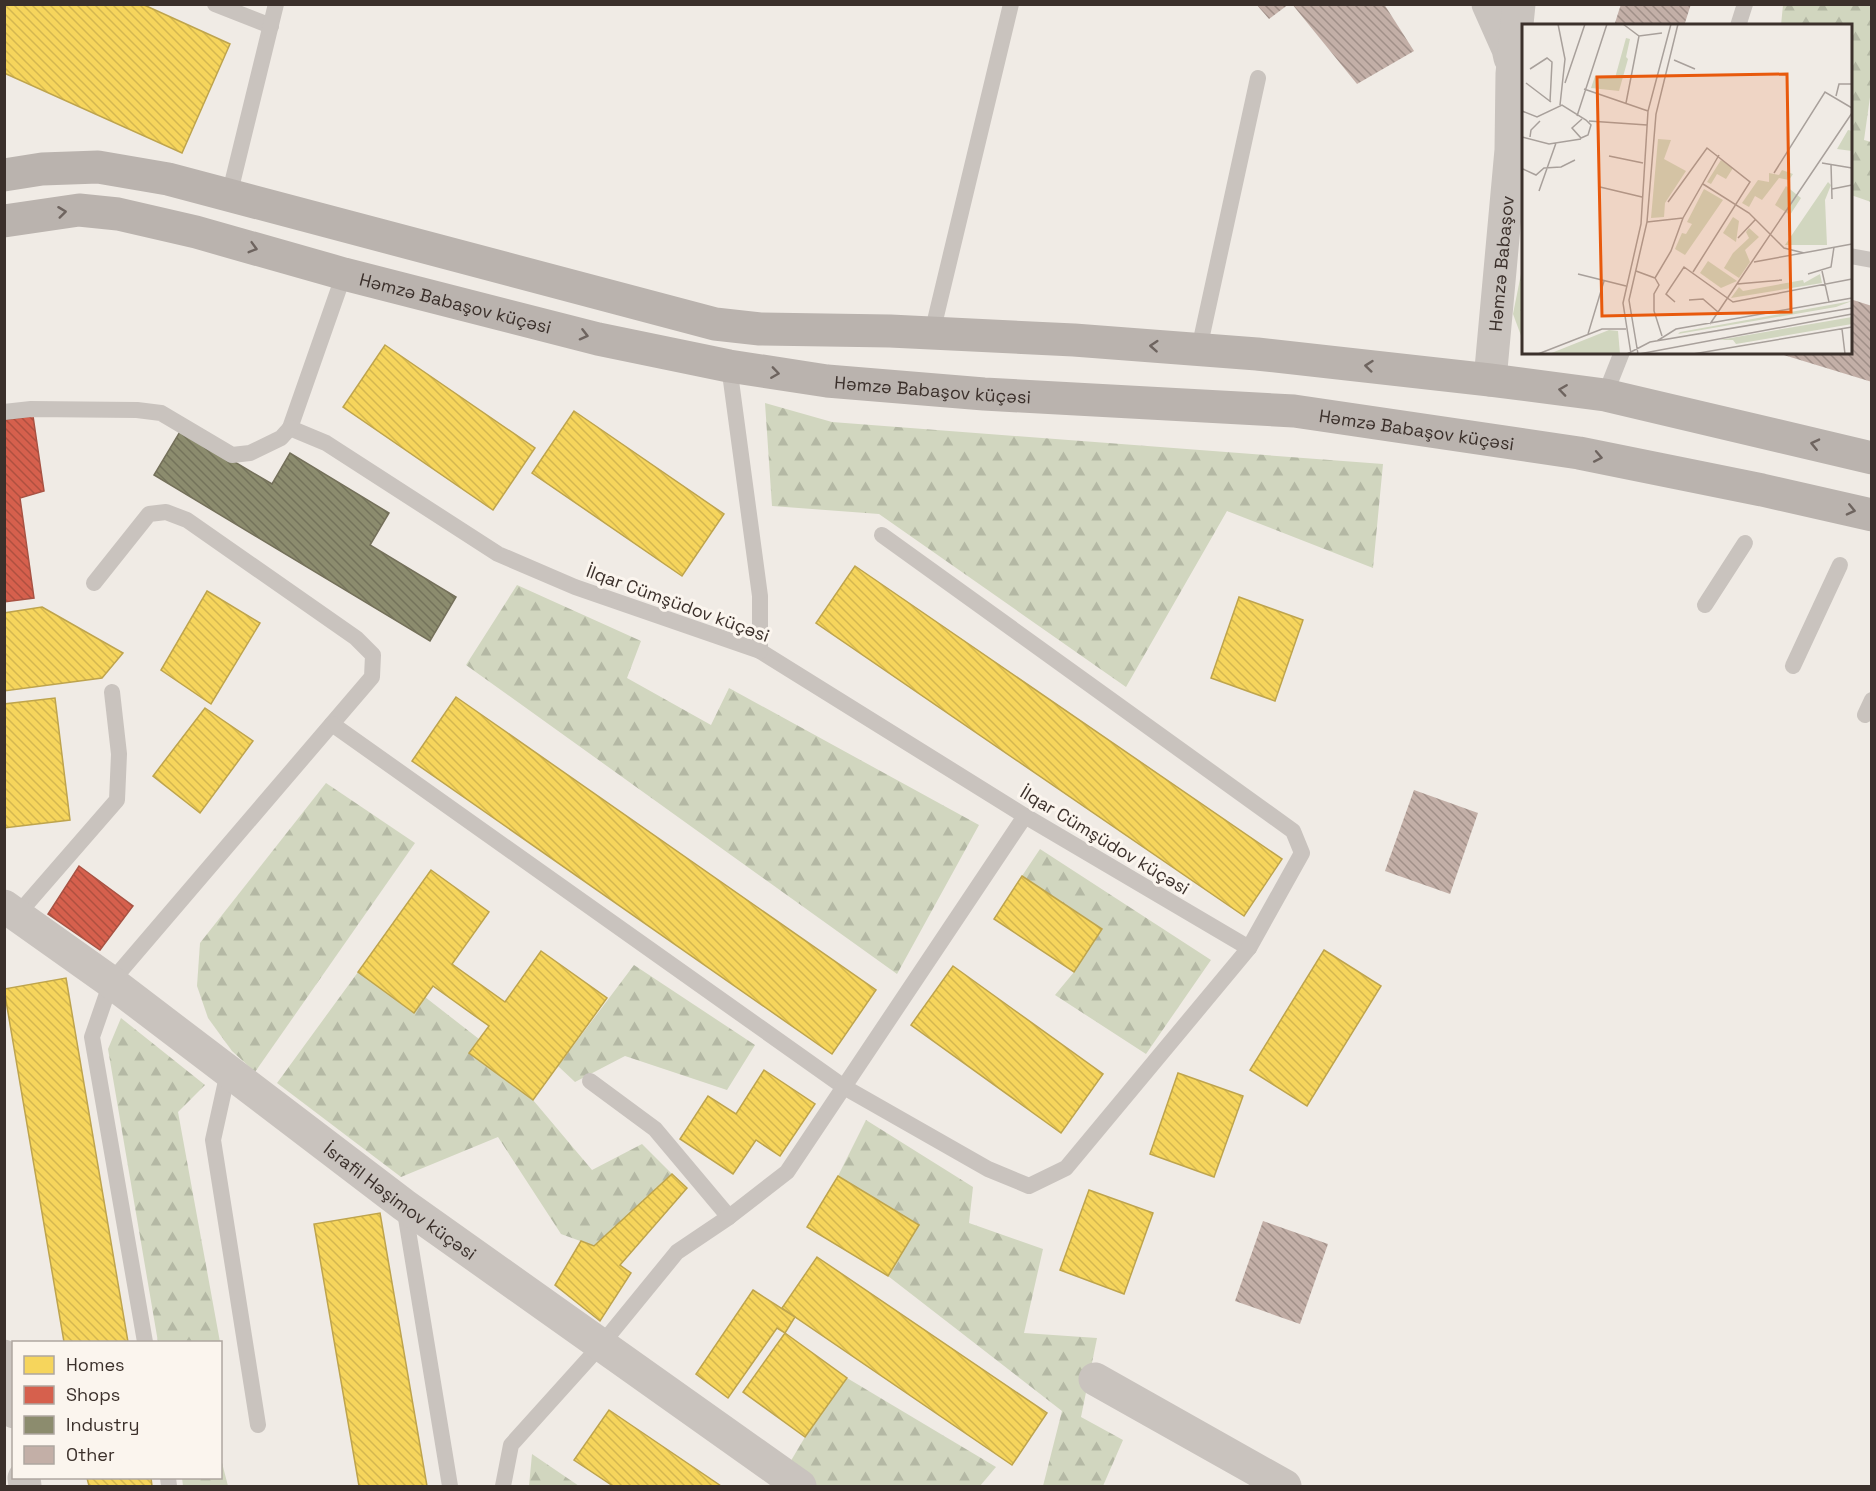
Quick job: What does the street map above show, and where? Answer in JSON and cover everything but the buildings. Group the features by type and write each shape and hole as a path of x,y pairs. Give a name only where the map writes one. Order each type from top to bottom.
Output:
{"street":[{"path":"1488,4 1508,49 1512,74"},
{"path":"1512,74 1519,4"},
{"name":"Həmzə Babaşov","path":"1490,380 1511,150 1512,74"},
{"path":"4,175 42,169 98,167 168,180 715,324 760,329 932,333 1074,340 1257,354 1490,380 1605,395 1872,458"},
{"name":"Həmzə Babaşov küçəsi","path":"4,221 79,210 118,214 196,232 344,274 598,339 729,366 827,381 984,394 1294,411 1579,453 1750,487 1872,515"},
{"name":"İsrafil Həşimov küçəsi","path":"11,910 111,982 404,1205 800,1486"},
{"path":"4,1356 12,1401"},
{"path":"1095,1378 1285,1486"}],"lane":[{"path":"215,4 271,26"},
{"path":"229,196 276,4"},
{"path":"932,333 1011,4"},
{"path":"1739,24 1745,4"},
{"path":"1199,350 1258,78"},
{"path":"1852,256 1872,260"},
{"path":"4,412 31,409 137,410 162,413 232,455 250,453 281,438 290,428 344,274"},
{"path":"1605,395 1621,354"},
{"path":"729,366 760,596 760,651"},
{"name":"İlqar Cümşüdov küçəsi","path":"290,428 326,444 498,554 575,587 760,651 1025,816 1249,948"},
{"path":"94,583 149,514 166,513 187,520 356,638 373,655 372,677 111,982 92,1037 145,1341"},
{"path":"332,724 844,1087 988,1169 1029,1186 1066,1168 1249,948 1302,853 1293,831 882,535"},
{"path":"1705,604 1744,543"},
{"path":"1793,666 1840,565"},
{"path":"11,910 117,800 119,754 112,692"},
{"path":"503,1486 511,1445 601,1345 677,1252 729,1217 787,1172 1025,816"},
{"path":"228,1072 213,1140 258,1425"},
{"path":"590,1081 655,1129 729,1217"},
{"path":"404,1205 450,1486"}],"green space":[{"path":"1783,5 1871,5 1871,90 1864,140 1871,142 1871,202 1852,195 1852,24 1781,24"},
{"path":"1522,269 1522,338 1513,314"},
{"path":"765,403 832,422 1383,464 1373,568 1227,511 1126,687 879,514 772,506"},
{"path":"517,585 641,641 627,678 711,725 729,688 979,825 897,974 466,665"},
{"path":"326,783 415,843 255,1072 232,1051 208,1018 197,986 200,943"},
{"path":"1040,849 1211,960 1146,1054 1055,995 1074,972 1102,929 1022,876"},
{"path":"634,965 755,1045 727,1090 625,1056 575,1082 558,1066"},
{"path":"358,972 414,1013 425,997 479,1039 469,1053 533,1100 592,1170 642,1144 672,1174 594,1246 561,1234 498,1137 401,1177 277,1083"},
{"path":"121,1018 205,1085 178,1112 220,1341 158,1341 108,1049"},
{"path":"866,1120 973,1187 969,1223 1043,1249 1024,1333 1097,1338 1081,1417 1123,1440 1103,1486 1043,1486 1062,1411 888,1276 918,1225 838,1176"},
{"path":"847,1378 996,1467 980,1486 776,1486 805,1437"},
{"path":"532,1454 579,1486 529,1486"},
{"path":"222,1463 228,1486 183,1486 182,1479 222,1479"}]}
